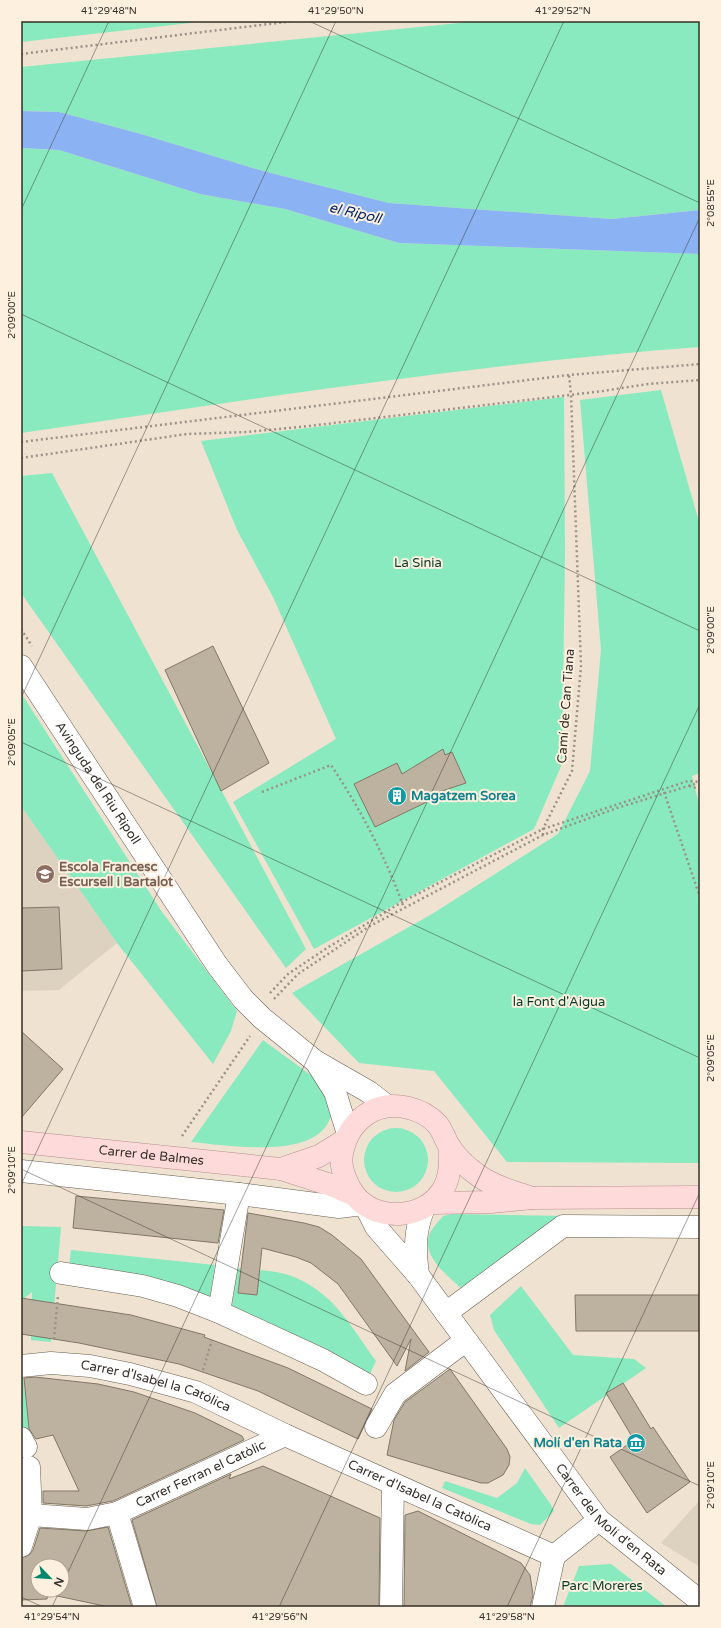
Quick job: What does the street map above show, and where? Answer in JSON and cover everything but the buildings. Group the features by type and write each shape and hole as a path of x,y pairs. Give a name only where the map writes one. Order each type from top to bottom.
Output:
{"main road":[{"path":"281,1169 319,1156 346,1137 357,1122 366,1114 387,1106 403,1106 420,1112 437,1124 444,1133 450,1147 467,1166 480,1177 532,1198"},
{"path":"346,1137 341,1156 344,1171 360,1201"},
{"name":"Carrer de Balmes","path":"21,1142 281,1169"},
{"path":"429,1205 443,1190 449,1175 450,1147"},
{"path":"281,1169 334,1186 360,1201 386,1213 403,1213 429,1205 491,1202 532,1198 700,1197"}],"street":[{"name":"Avinguda del Riu Ripoll","path":"21,666 217,965 243,999 262,1018 315,1061 369,1092 387,1106"},
{"name":"Avinguda del Riu Ripoll","path":"315,1061 335,1092 346,1137"},
{"path":"21,1170 239,1194 339,1207 360,1201"},
{"path":"219,1312 239,1194"},
{"name":"Carrer del Molí d'en Rata","path":"360,1201 376,1227 418,1275 465,1341 599,1520 700,1601"},
{"name":"Carrer del Molí d'en Rata","path":"418,1275 415,1235 418,1221 429,1205"},
{"path":"446,1313 564,1226 700,1227"},
{"path":"60,1281 143,1286 178,1296 219,1312 323,1360 366,1384"},
{"path":"376,1427 394,1394 465,1341"},
{"name":"Carrer d'Isabel la Católica","path":"21,1366 62,1363 90,1366 130,1374 196,1392 284,1435"},
{"name":"Carrer d'Isabel la Catòlica","path":"284,1435 554,1556"},
{"name":"Carrer Ferran el Catòlic","path":"31,1515 86,1519 117,1513 284,1435"},
{"path":"21,1546 31,1515 25,1451"},
{"path":"391,1607 393,1484"},
{"path":"117,1513 145,1607"},
{"path":"543,1607 554,1556 599,1520"}],"path":[{"path":"21,54 294,21"},
{"path":"21,442 569,375 700,364"},
{"name":"Camí de Can Tiana","path":"543,836 544,829 572,771 581,666 569,375"},
{"path":"21,458 187,434 247,432 309,426 571,395 648,384 700,380"},
{"path":"262,792 331,765 351,795 394,879 404,908"},
{"path":"269,994 288,974 402,902 544,829 688,781 700,782"},
{"path":"274,999 298,974 331,950 370,926 543,836 664,792 700,782"},
{"path":"688,786 700,789"},
{"path":"664,792 700,897"},
{"path":"175,1158 178,1142 262,1018"},
{"path":"54,1339 60,1281"},
{"path":"201,1375 212,1340"}],"shaded area":[{"name":"Escola Francesc Escursell i Bartalot","path":"21,806 117,943 59,990 21,991"},
{"path":"700,1500 700,1567 661,1543"}],"green space":[{"path":"21,21 208,21 21,42"},
{"path":"479,21 700,21 700,210 612,219 389,203 263,171 141,134 59,112 21,111 21,67"},
{"path":"21,148 59,150 200,194 285,209 399,243 700,254 700,347 615,354 445,373 21,433"},
{"name":"la Font d'Aigua","path":"661,390 700,525 700,773 692,776 700,808 700,1163 507,1162 434,1071 359,1063 292,993 432,914 558,834 590,771 601,650 580,400"},
{"name":"La Sinia","path":"564,397 565,552 562,764 534,829 314,949 233,802 336,739 273,597 237,530 201,441"},
{"path":"52,473 306,949 286,968 21,593 21,476"},
{"path":"21,693 162,912 237,1011 231,1031 213,1064 117,943 21,806"},
{"path":"263,1040 327,1088 333,1100 332,1114 329,1121 319,1133 305,1141 286,1146 245,1147 191,1142"},
{"path":"390,1128 402,1128 419,1137 426,1148 428,1160 426,1172 419,1183 402,1192 390,1192 378,1187 369,1178 364,1166 364,1154 369,1142 378,1133"},
{"path":"453,1214 566,1216 463,1290 436,1264 428,1248 428,1240 432,1229 443,1216"},
{"path":"21,1226 61,1227 51,1342 31,1340 32,1292 21,1301"},
{"path":"71,1250 215,1265 210,1297 69,1266"},
{"path":"237,1268 280,1273 294,1277 321,1293 350,1324 376,1361 369,1376 235,1312 232,1305"},
{"path":"521,1286 573,1355 634,1359 646,1368 559,1428 494,1330 490,1315"},
{"path":"23,1376 30,1436 21,1427 21,1378"},
{"path":"525,1468 554,1511 540,1525 531,1524 442,1488 445,1481 497,1498 517,1483"},
{"name":"Parc Moreres","path":"611,1564 667,1607 563,1607 579,1566"}],"water":[{"name":"el Ripoll","path":"21,111 59,112 141,134 263,171 389,203 612,219 700,210 700,254 399,243 285,209 200,194 59,150 21,148"}],"place":[{"name":"Magatzem Sorea","path":"397,796"},
{"name":"Escola Francesc Escursell i Bartalot","path":"45,874"},
{"name":"Molí d'en Rata","path":"636,1443"}]}
